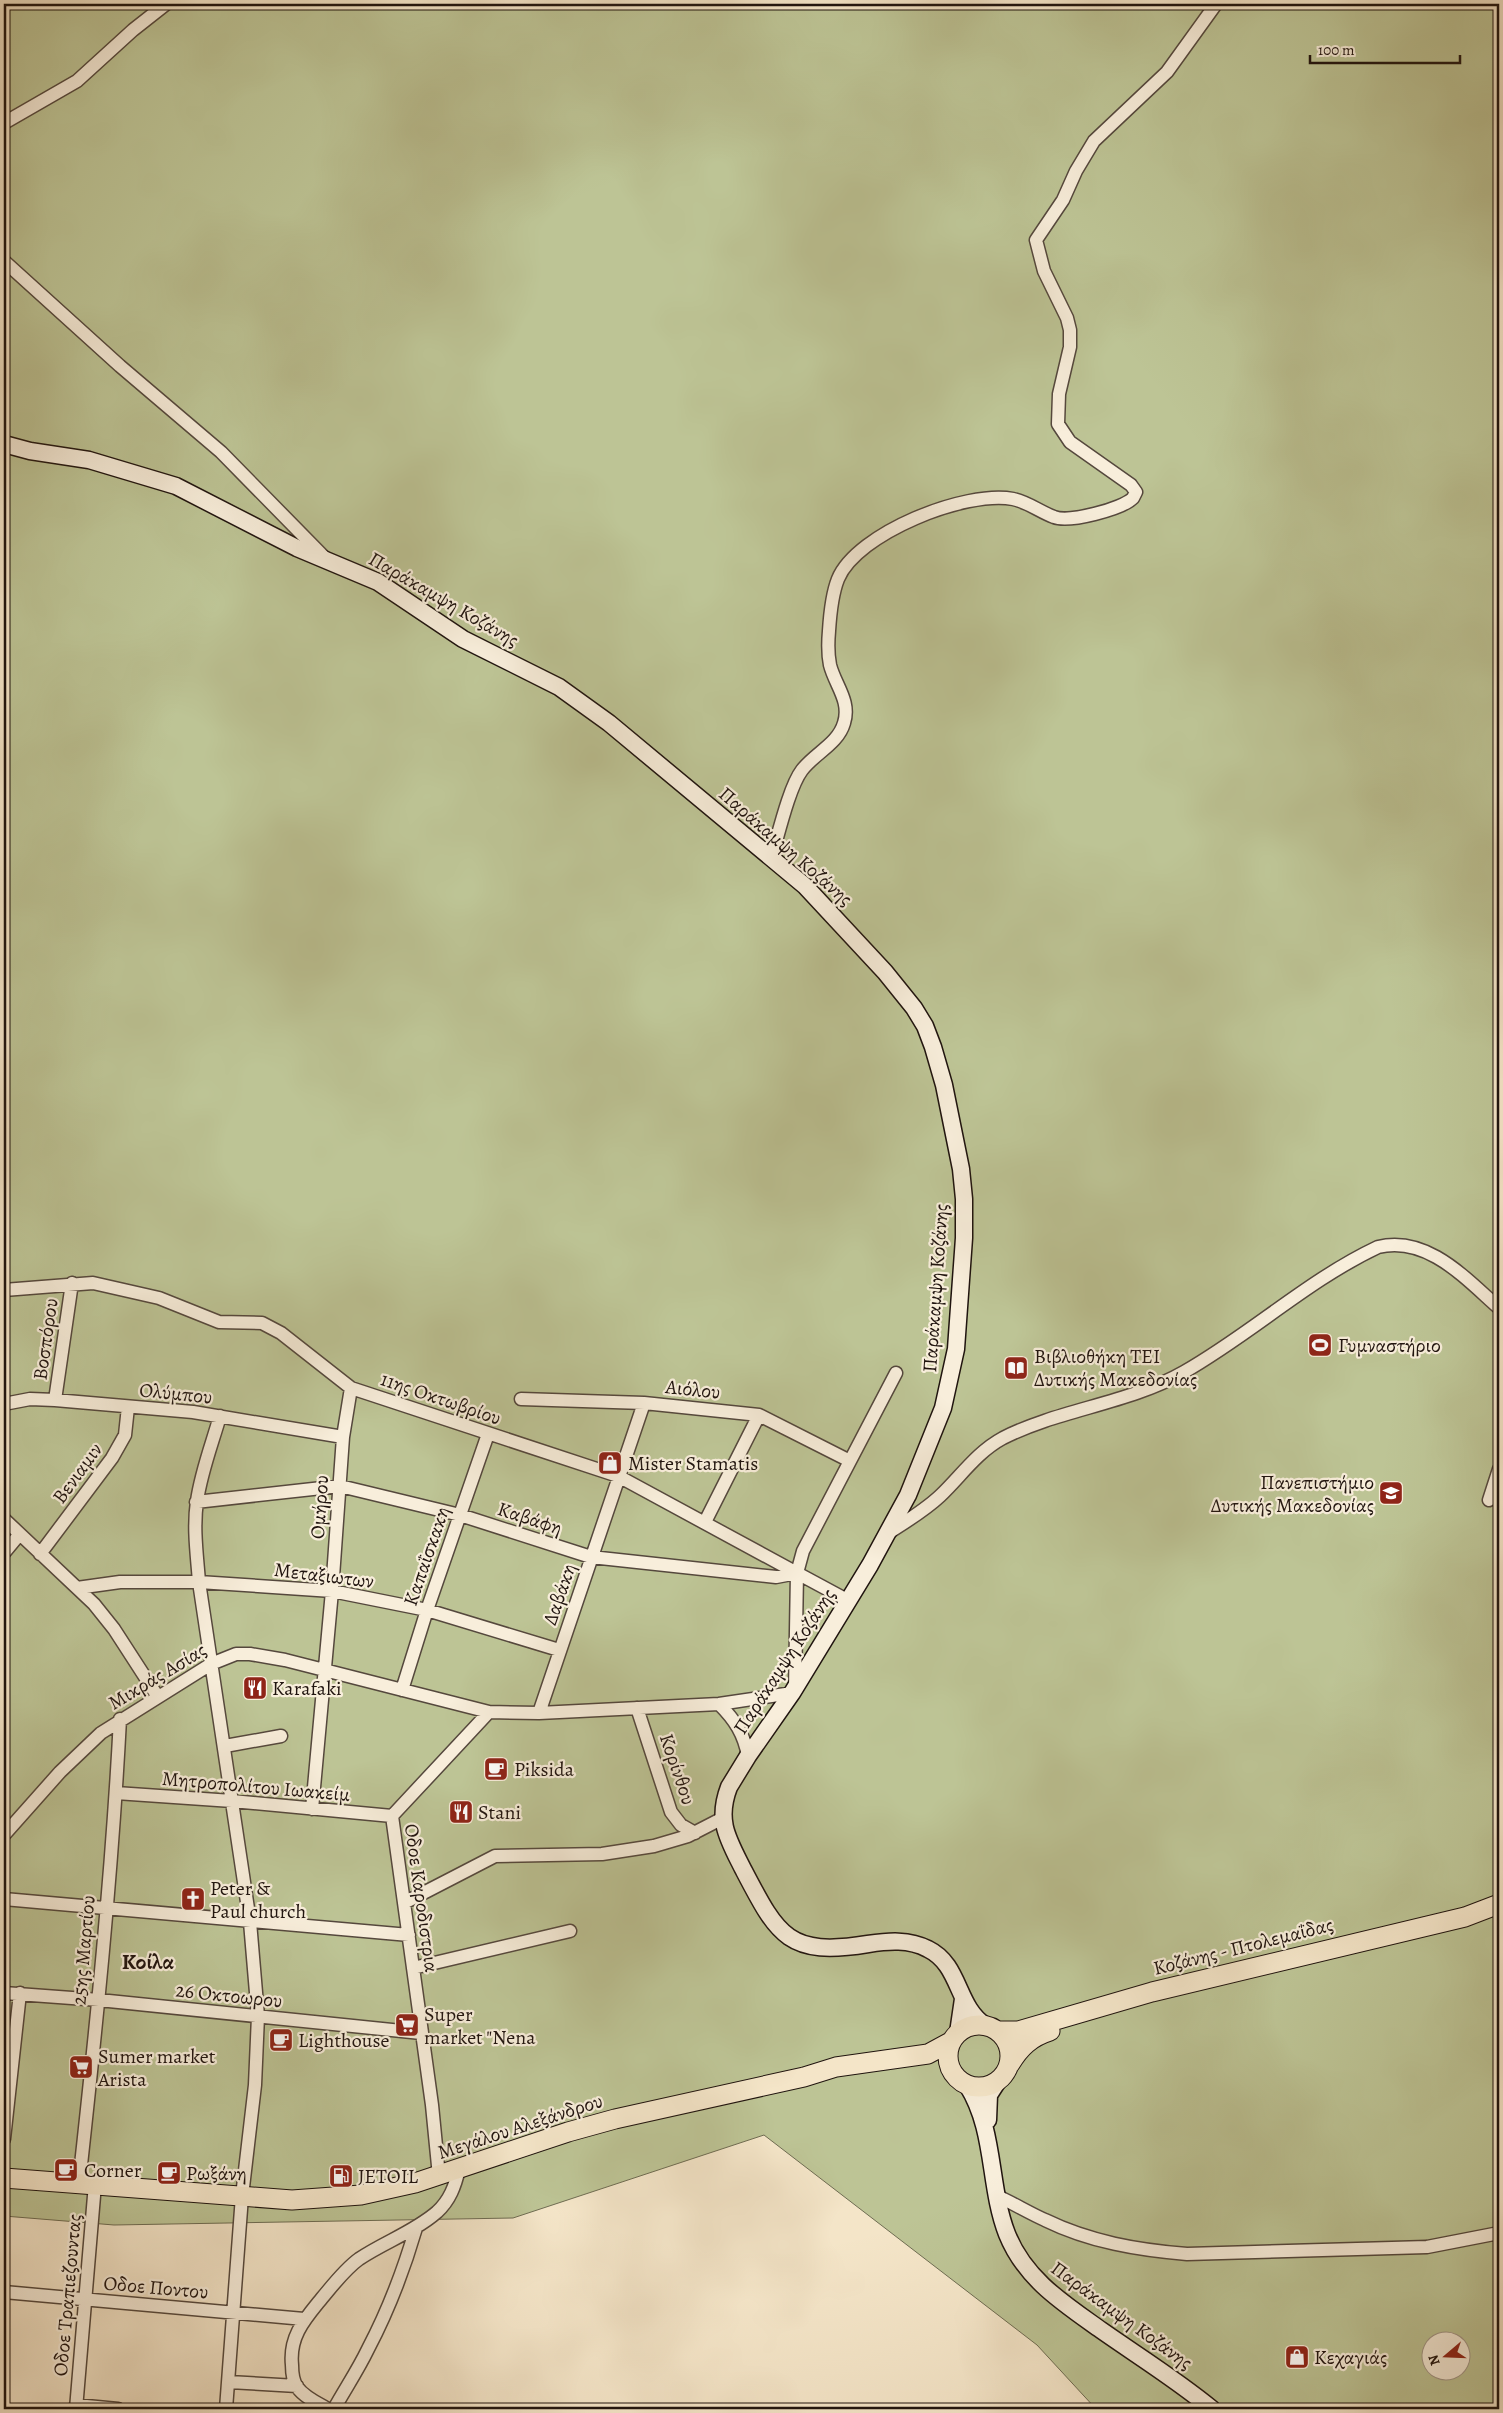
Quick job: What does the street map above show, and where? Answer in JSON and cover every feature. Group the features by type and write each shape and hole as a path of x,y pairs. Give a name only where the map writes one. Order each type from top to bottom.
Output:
{"main road":[{"name":"Παράκαμψη Κοζάνης","path":"4,444 30,451 89,460 176,486 297,548 378,582 464,639 559,686 609,723 805,886 848,930 914,1008 925,1026 939,1065 961,1169 964,1238 956,1349 950,1383 943,1408 924,1458 887,1534 793,1691 729,1787 723,1806 723,1818 728,1840 752,1886 769,1916 787,1936 800,1944 817,1948 894,1941 925,1947 950,1968 963,1999 973,2016 992,2028"},
{"name":"Κοζάνης - Πτολεμαΐδας","path":"992,2028 1018,2031 1160,1990 1465,1917 1499,1904"},
{"name":"Κοζάνης - Πτολεμαΐδας","path":"1010,2064 1022,2046 1039,2034 1077,2022 1203,1988 1463,1928 1499,1915"},
{"path":"961,2080 948,2058 955,2037 963,1999"},
{"path":"971,2026 992,2028 1008,2046 1010,2064 1005,2074 998,2081 983,2087 961,2080 934,2065 914,2063 804,2077 836,2067 928,2054 971,2026"},
{"name":"Μεγάλου Αλεξάνδρου","path":"4,2178 292,2200 328,2199 386,2190 439,2176 568,2132 691,2101 804,2077"},
{"name":"Παράκαμψη Κοζάνης","path":"961,2080 978,2103 987,2132 997,2196 1010,2240 1025,2267 1063,2303 1212,2409"},
{"name":"Παράκαμψη Κοζάνης","path":"987,2132 989,2095 998,2081"}],"street":[{"path":"4,123 78,81 133,30 166,4"},
{"path":"771,859 793,785 801,770 833,741 844,724 846,706 830,664 829,631 838,578 855,557 904,522 940,508 969,500 992,497 1012,498 1023,501 1053,517 1068,519 1105,510 1133,498 1136,492 1131,485 1070,442 1058,424 1059,394 1070,347 1070,330 1067,318 1044,271 1036,240 1063,200 1076,171 1094,141 1168,72 1216,4"},
{"path":"4,262 120,366 221,452 327,560"},
{"path":"887,1534 939,1497 982,1452 994,1443 1030,1427 1118,1399 1182,1373 1311,1286 1370,1251 1390,1244 1400,1244 1422,1249 1460,1274 1499,1308"},
{"name":"11ης Οκτωβρίου","path":"4,1290 72,1283 93,1283 143,1294 219,1322 262,1323 280,1333 351,1388 618,1476 797,1573"},
{"name":"Βοσπόρου","path":"55,1400 72,1283"},
{"path":"489,1712 539,1713 719,1704 793,1691 797,1573 803,1551 896,1373"},
{"name":"Ομήρου","path":"312,1809 332,1591 343,1437 351,1388"},
{"name":"Ολύμπου","path":"4,1404 30,1399 128,1407 220,1416 343,1437"},
{"name":"Αιόλου","path":"522,1399 644,1403 759,1415 850,1461"},
{"name":"Δαβάκη","path":"539,1713 644,1403"},
{"name":"Βενιαμιν","path":"40,1554 112,1458 125,1435 128,1407"},
{"path":"705,1522 759,1415"},
{"path":"220,1416 196,1502 195,1531 199,1582 250,1922 258,2016 255,2085 242,2196 226,2409"},
{"name":"Καπαΐσκακη","path":"402,1690 427,1610 488,1434"},
{"path":"1491,1501 1499,1469"},
{"name":"Καβάφη","path":"196,1502 340,1486 460,1515 591,1557 776,1577 797,1573"},
{"path":"4,1519 94,1604 114,1629 158,1697"},
{"path":"4,1553 19,1535"},
{"path":"797,1573 848,1601"},
{"name":"Μεταξιωτων","path":"78,1588 120,1582 199,1582 332,1591 427,1610 559,1650"},
{"name":"Μικράς Ασίας","path":"4,1835 88,1743 120,1719 211,1664 236,1654 250,1654 325,1670 489,1712"},
{"path":"719,1704 738,1726 746,1742 748,1756"},
{"name":"Κορίνθου","path":"637,1708 671,1812 681,1825 695,1833"},
{"name":"Oδοε Καροδιστρια","path":"439,2176 432,2105 392,1816 489,1712"},
{"name":"25ης Μαρτίου","path":"87,2184 98,2000 116,1793 120,1719"},
{"path":"225,1746 281,1736"},
{"name":"Μητροπολίτου Ιωακείμ","path":"116,1793 232,1801 392,1816"},
{"path":"404,1903 495,1856 602,1854 654,1846 695,1833 723,1818"},
{"path":"4,1899 409,1935"},
{"path":"413,1968 570,1931"},
{"name":"26 Οκτοωρου","path":"4,1993 98,2000 421,2033"},
{"path":"4,2139 20,1994"},
{"path":"328,2409 314,2402 297,2386 292,2372 291,2349 294,2337 304,2319 357,2260 416,2228 438,2211 450,2196 459,2169"},
{"name":"Oδοε Τραπιεζουντας","path":"76,2407 85,2299 87,2184"},
{"path":"997,2196 1046,2221 1085,2236 1149,2252 1187,2254 1426,2247 1499,2233"},
{"path":"334,2409 368,2349 383,2316 406,2260 416,2228"},
{"name":"Oδοε Ποντου","path":"4,2292 304,2319"},
{"path":"229,2382 297,2386"},
{"path":"76,2407 118,2409"}],"green space":[{"path":"4,4 1499,4 1499,2409 1096,2409 1037,2345 764,2135 513,2218 114,2225 4,2216"}],"place":[{"name":"Γυμναστήριο","path":"1320,1345"},
{"name":"Βιβλιοθήκη ΤΕΙ Δυτικής Μακεδονίας","path":"1016,1368"},
{"name":"Mister Stamatis","path":"610,1463"},
{"name":"Πανεπιστήμιο Δυτικής Μακεδονίας","path":"1391,1493"},
{"name":"Karafaki","path":"255,1688"},
{"name":"Piksida","path":"496,1769"},
{"name":"Stani","path":"461,1812"},
{"name":"Peter & Paul church","path":"193,1899"},
{"name":"Super market \"Nena","path":"407,2025"},
{"name":"Lighthouse","path":"281,2040"},
{"name":"Sumer market Arista","path":"81,2067"},
{"name":"Corner","path":"66,2170"},
{"name":"Ρωξάνη","path":"169,2173"},
{"name":"JETOIL","path":"341,2176"},
{"name":"Κεχαγιάς","path":"1297,2357"}],"district":[{"name":"Κοίλα","path":"148,1961"}]}
